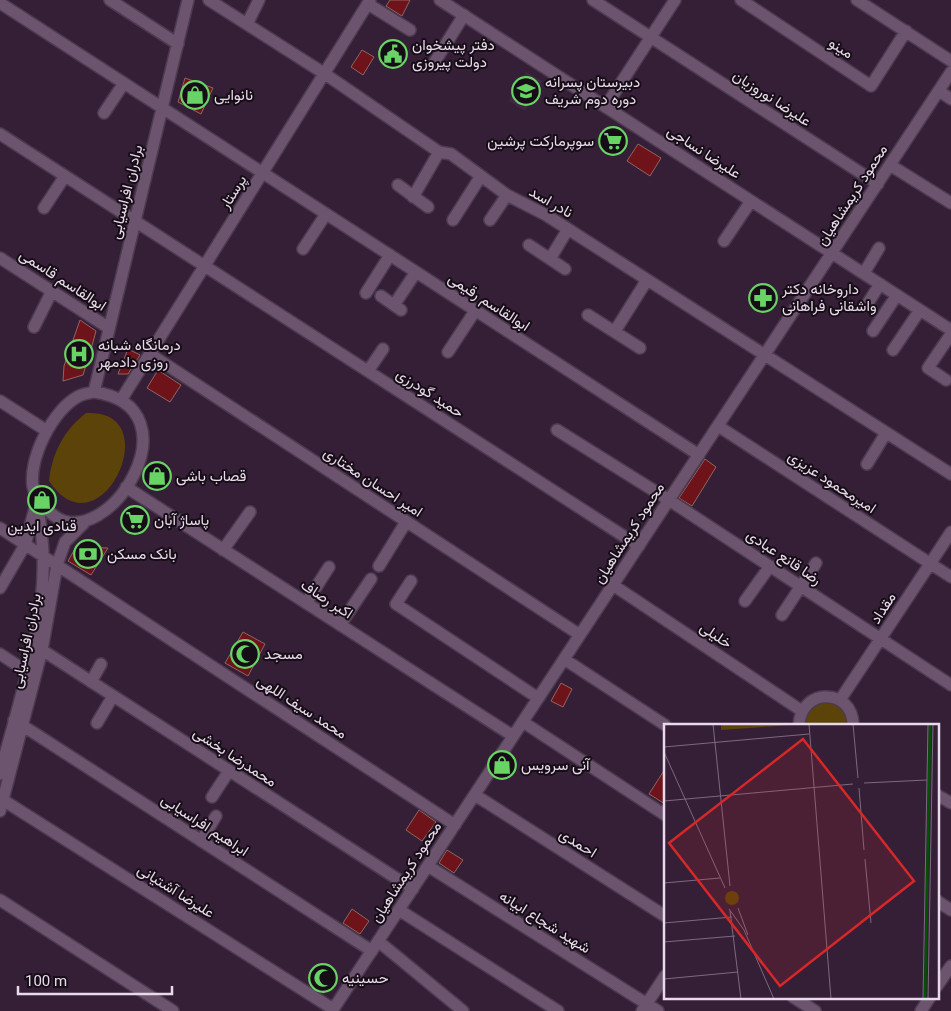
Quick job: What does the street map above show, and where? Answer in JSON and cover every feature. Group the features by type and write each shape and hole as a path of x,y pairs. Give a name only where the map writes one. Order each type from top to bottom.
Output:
{"street":[{"path":"110,0 178,44"},
{"name":"برادران افراسیابی","path":"94,392 188,0"},
{"name":"نادر اسد","path":"209,0 325,74 439,152 451,154 507,195 568,229 951,474"},
{"path":"247,24 259,0"},
{"name":"علیرضا نساجی","path":"440,0 951,330"},
{"name":"علیرضا نوروزیان","path":"593,0 878,184"},
{"path":"606,106 675,0"},
{"name":"مینو","path":"741,0 871,86 906,31"},
{"path":"857,0 951,61"},
{"path":"369,2 410,30"},
{"name":"پرستار","path":"121,400 369,2"},
{"name":"ابوالقاسم رقیمی","path":"0,3 699,455"},
{"path":"434,63 464,16"},
{"name":"محمود کریمشاهیان","path":"333,1010 951,72"},
{"path":"104,113 124,83"},
{"path":"939,91 951,99"},
{"name":"حمید گودرزی","path":"0,134 639,546"},
{"path":"413,196 439,152"},
{"path":"890,165 951,204"},
{"path":"44,208 65,176"},
{"path":"453,220 481,176"},
{"path":"398,185 428,208"},
{"path":"490,220 507,195"},
{"path":"724,241 751,201"},
{"path":"303,249 326,214"},
{"path":"550,259 568,229"},
{"path":"529,245 565,269"},
{"path":"864,273 879,248"},
{"path":"366,293 390,255"},
{"name":"ابوالقاسم قاسمی","path":"0,258 109,328"},
{"path":"381,296 398,308 416,272"},
{"path":"615,331 647,280"},
{"path":"866,306 880,284"},
{"path":"34,328 52,291"},
{"path":"873,332 898,295"},
{"path":"893,350 920,310"},
{"path":"448,352 475,311"},
{"path":"588,314 640,348"},
{"path":"946,380 928,368 951,334"},
{"path":"368,372 383,349"},
{"name":"امیر احسان مختاری","path":"150,354 580,635"},
{"path":"94,392 108,394 121,400 138,415 144,438 140,460 126,487 109,509 84,523 70,522 57,518 38,498 33,487 36,453 47,431 69,404 79,396 94,392"},
{"path":"0,401 47,431"},
{"name":"امیرمحمود عزیزی","path":"718,426 951,577"},
{"name":"رضا قانع عبادی","path":"558,430 669,500 951,686"},
{"path":"867,464 886,433"},
{"name":"اکبر رصاف","path":"126,487 513,736"},
{"path":"0,588 25,544 38,498"},
{"name":"برادران افراسیابی","path":"1,805 30,674 41,593 44,556 38,498"},
{"path":"223,550 250,512"},
{"path":"379,566 406,522"},
{"name":"برادران افراسیابی","path":"30,674 42,650 57,565 65,542 84,523"},
{"name":"محمد سیف اللهی","path":"0,528 455,825"},
{"name":"مقداد","path":"840,700 951,532"},
{"path":"782,615 816,562"},
{"path":"745,601 770,566"},
{"path":"306,603 329,567"},
{"path":"340,625 371,579"},
{"path":"411,580 396,604 538,698"},
{"name":"خلیلی","path":"613,584 802,711"},
{"name":"محمدرضا بخشی","path":"42,650 412,889"},
{"path":"0,654 30,674"},
{"path":"564,659 664,724"},
{"path":"91,682 101,664"},
{"path":"97,723 113,696"},
{"path":"799,724 802,711 808,704 823,696 840,700 851,714 853,724"},
{"name":"برادران افراسیابی","path":"0,774 18,722"},
{"name":"ابراهیم افراسیابی","path":"18,722 372,951"},
{"path":"523,722 664,814"},
{"path":"212,797 229,771"},
{"name":"احمدی","path":"475,795 664,915"},
{"path":"938,796 951,803"},
{"name":"علیرضا آشتیانی","path":"1,805 333,1010"},
{"path":"201,841 216,816"},
{"name":"شهید شجاع ابیانه","path":"428,866 644,1008 658,1011"},
{"path":"0,900 173,1011"},
{"path":"938,902 951,910"},
{"path":"399,910 558,1011"},
{"path":"378,941 463,1011"},
{"path":"938,985 950,967"},
{"path":"644,1008 664,978"},
{"path":"794,998 814,1011"},
{"path":"921,1011 929,998"}],"shaded area":[{"name":"دبیرستان پسرانه دوره دوم شریف","path":"526,72 542,81 525,111 509,101"},
{"path":"86,413 111,418 123,432 125,453 118,474 105,492 88,502 69,500 49,481 53,461 60,443 71,427"},
{"path":"820,701 832,702 843,709 849,724 803,724 808,710"}],"building":[{"path":"390,0 410,0 402,16 386,6"},
{"path":"362,50 374,57 363,75 351,67"},
{"name":"نانوایی","path":"185,78 213,88 201,114 178,102"},
{"path":"638,144 661,158 650,176 627,161"},
{"name":"درمانگاه شبانه روزی دادمهر","path":"80,320 96,331 93,342 83,375 63,381 64,366"},
{"path":"128,349 140,355 128,374 118,374"},
{"path":"158,370 181,385 170,402 147,388"},
{"path":"705,459 716,467 692,506 679,498"},
{"name":"بانک مسکن","path":"76,547 108,548 91,575 68,561"},
{"name":"مسجد","path":"243,632 265,644 248,676 225,663"},
{"path":"561,683 572,689 563,707 551,701"},
{"path":"664,771 664,803 649,794"},
{"path":"419,810 436,822 422,841 406,830"},
{"path":"447,850 463,860 454,873 439,863"},
{"path":"352,909 369,921 360,934 343,923"},
{"name":"حسینیه","path":"322,964 337,974 324,993 310,983"}],"place":[{"name":"دفتر پیشخوان دولت پیروزی","path":"393,54"},
{"name":"دبیرستان پسرانه دوره دوم شریف","path":"526,91"},
{"name":"نانوایی","path":"195,95"},
{"name":"سوپرمارکت پرشین","path":"613,141"},
{"name":"داروخانه دکتر واشقانی فراهانی","path":"763,298"},
{"name":"درمانگاه شبانه روزی دادمهر","path":"79,354"},
{"name":"قصاب باشی","path":"157,476"},
{"name":"قنادی ایدین","path":"42,500"},
{"name":"پاساژ آبان","path":"135,520"},
{"name":"بانک مسکن","path":"88,554"},
{"name":"مسجد","path":"245,654"},
{"name":"آنی سرویس","path":"502,765"},
{"name":"حسینیه","path":"323,978"}]}
